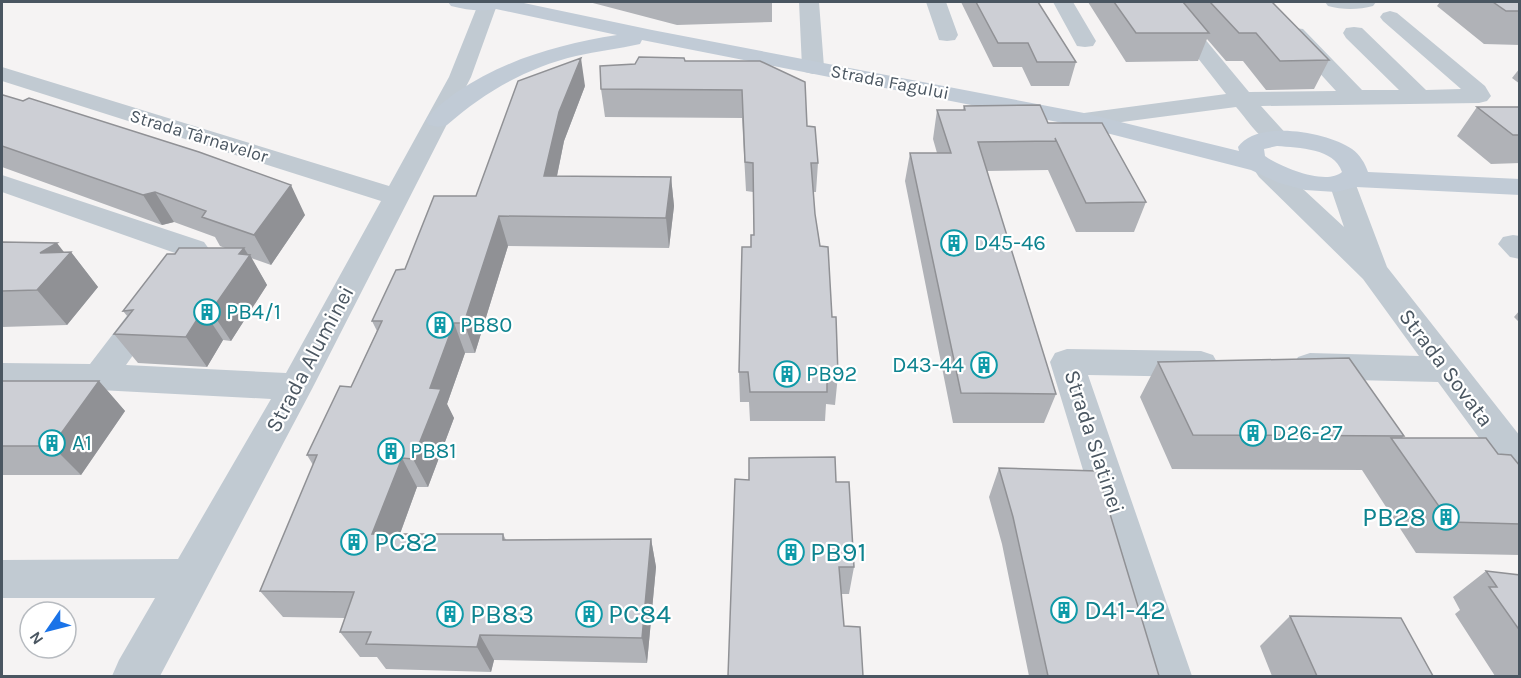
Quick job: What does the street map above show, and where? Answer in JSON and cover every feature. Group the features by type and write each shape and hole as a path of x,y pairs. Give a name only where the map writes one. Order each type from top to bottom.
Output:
{"street":[{"name":"Strada Fagului","path":"459,2 472,6 494,3 1084,120 1143,127"},
{"path":"459,2 475,37"},
{"name":"Strada Fagului","path":"533,2 628,31"},
{"path":"809,2 813,67"},
{"path":"936,2 947,35"},
{"path":"1063,2 1086,41"},
{"name":"Strada Sovata","path":"1164,2 1242,99 1264,154 1374,272 1445,369 1520,465"},
{"path":"1335,2 1366,2"},
{"name":"Strada Aluminei","path":"135,676 296,387 438,120 460,76 475,37 494,3"},
{"path":"1143,127 1242,99 1479,96 1477,91 1390,17"},
{"path":"1354,33 1420,97"},
{"path":"1295,34 1356,98"},
{"path":"438,120 479,87 524,63 583,46 652,36"},
{"name":"Strada Târnavelor","path":"2,74 396,197"},
{"path":"28,106 56,92"},
{"path":"1143,127 1264,154 1321,145 1431,183"},
{"path":"1264,154 1295,180 1520,187"},
{"path":"1342,154 1355,168 1356,174 1348,181"},
{"name":"Strada Sovata","path":"1348,181 1374,272"},
{"path":"2,183 194,249 99,377"},
{"path":"1520,244 1513,244 1520,250"},
{"name":"Strada Slatinei","path":"1169,676 1067,362 1232,365"},
{"path":"1280,366 1445,369"},
{"path":"2,376 99,377 296,387"},
{"path":"2,579 191,578"}],"building":[{"path":"976,2 1038,2 1076,62 1037,62 1028,43 998,43"},
{"path":"1114,2 1183,2 1209,33 1136,33"},
{"path":"1210,2 1272,2 1329,60 1280,61 1256,33 1239,33"},
{"path":"1493,2 1520,2 1520,11 1506,11"},
{"path":"639,57 684,58 685,61 760,61 805,82 807,126 815,127 818,163 811,163 815,214 820,246 828,247 832,317 836,317 838,375 827,375 827,392 750,392 748,372 739,372 742,247 751,247 751,235 754,235 753,163 745,162 742,90 601,89 600,66 635,64"},
{"path":"581,58 559,112 544,176 671,177 666,218 499,216 464,323 454,323 430,388 441,389 413,459 402,458 372,534 503,534 503,540 651,539 642,638 480,635 477,647 366,644 371,632 340,632 354,592 260,591 317,455 307,455 340,386 351,387 382,321 372,321 396,270 405,269 434,196 476,196 518,81"},
{"path":"3,95 23,101 29,98 199,152 291,185 254,235 202,217 206,211 155,192 143,195 2,146"},
{"path":"1040,105 1048,123 1102,123 1146,202 1086,203 1055,138 1056,141 978,142 1056,394 961,393 910,153 951,153 937,110 965,110 964,106"},
{"path":"1477,107 1520,107 1520,135 1513,135"},
{"path":"2,242 57,243 40,253 71,252 37,290 2,291"},
{"path":"179,248 244,248 239,254 250,255 211,311 203,310 186,337 114,334 133,310 123,311 167,254 175,254"},
{"path":"1349,358 1404,436 1193,435 1158,362"},
{"path":"2,381 99,381 52,446 2,446"},
{"path":"1391,438 1486,438 1498,454 1511,455 1520,466 1520,524 1450,522"},
{"path":"835,457 836,482 849,482 854,567 839,567 844,626 860,627 863,676 728,676 735,479 749,480 749,458"},
{"name":"D41-42","path":"999,468 1097,471 1159,676 1048,676 1013,517"},
{"path":"1486,571 1520,575 1520,631 1489,587 1497,587"},
{"path":"1290,616 1401,618 1433,676 1317,676"}],"place":[{"name":"D45-46","path":"954,243"},
{"name":"PB4/1","path":"207,312"},
{"name":"PB80","path":"440,325"},
{"name":"D43-44","path":"984,365"},
{"name":"PB92","path":"787,374"},
{"name":"D26-27","path":"1253,433"},
{"name":"A1","path":"52,443"},
{"name":"PB81","path":"391,451"},
{"name":"PB28","path":"1446,517"},
{"name":"PC82","path":"354,542"},
{"name":"PB91","path":"791,552"},
{"name":"D41-42","path":"1064,610"},
{"name":"PB83","path":"450,614"},
{"name":"PC84","path":"589,614"}]}
